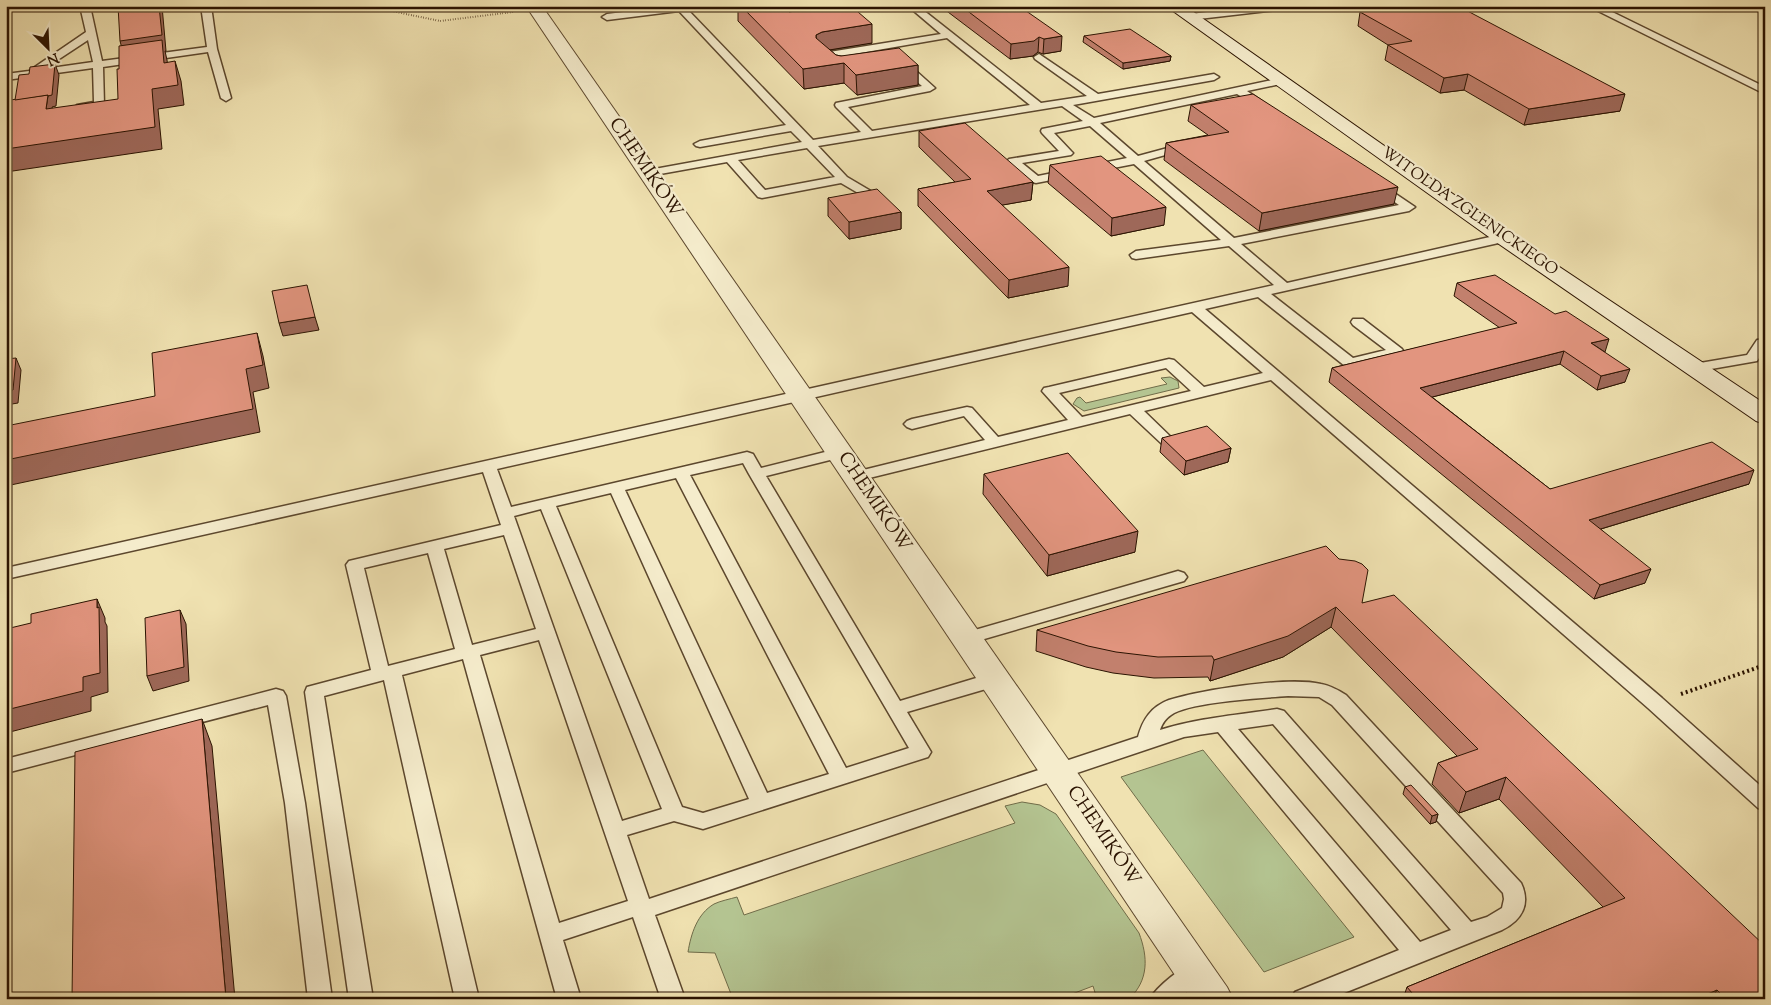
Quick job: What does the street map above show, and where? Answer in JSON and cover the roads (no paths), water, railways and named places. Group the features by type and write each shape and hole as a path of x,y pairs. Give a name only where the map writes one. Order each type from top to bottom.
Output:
{"street":[{"name":"CHEMIKÓW","path":"525,9 649,173 1204,986"},
{"name":"WITOLDA ZGLENICKIEGO","path":"1182,12 1503,238 1765,416"}],"lane":[{"path":"71,109 98,104 98,64 85,6"},
{"path":"206,6 212,49 226,98"},
{"path":"607,17 693,6"},
{"path":"912,6 1039,107"},
{"path":"1182,12 1286,6"},
{"path":"1592,6 1765,91"},
{"path":"680,7 844,179 889,207"},
{"path":"30,73 91,34"},
{"path":"841,71 823,56 949,35"},
{"path":"6,76 212,49"},
{"path":"1039,57 1096,97"},
{"path":"870,134 840,105 930,88 901,63 893,64"},
{"path":"649,173 810,144 1214,77"},
{"path":"1197,143 1136,160 1036,180 1013,162 1067,153 1046,131 1281,81"},
{"path":"1238,90 1271,113"},
{"path":"1064,103 1092,122 1284,287"},
{"path":"700,144 794,128"},
{"path":"730,159 762,194 844,179"},
{"path":"1136,255 1231,242 1409,207 1368,179"},
{"path":"6,574 1503,238"},
{"path":"1261,293 1350,363 1397,352 1358,322"},
{"path":"1196,308 1655,703 1765,802"},
{"path":"1694,368 1752,358 1762,343 1765,343"},
{"path":"1079,422 1050,391 1169,363 1202,393"},
{"path":"857,476 1274,375"},
{"path":"1133,409 1167,441"},
{"path":"912,424 967,411 995,443"},
{"path":"757,474 841,453"},
{"path":"467,999 387,673 356,565 435,546 508,521 547,503 747,457 921,752 703,821 674,813 615,831"},
{"path":"488,465 673,999"},
{"path":"681,472 841,778"},
{"path":"616,487 762,803"},
{"path":"547,503 674,813"},
{"path":"435,546 468,652 569,999"},
{"path":"968,638 1178,577"},
{"path":"361,999 314,692 546,632"},
{"path":"896,709 996,679"},
{"path":"1147,742 1155,718 1166,708 1225,697 1285,689 1317,689 1330,694 1339,700 1513,889 1516,897 1516,906 1512,914 1302,999"},
{"path":"6,766 276,696 295,803 320,999"},
{"path":"551,935 642,908 1183,730 1278,716 1467,933"},
{"path":"1222,723 1415,953"},
{"path":"1162,999 1204,986"}]}
